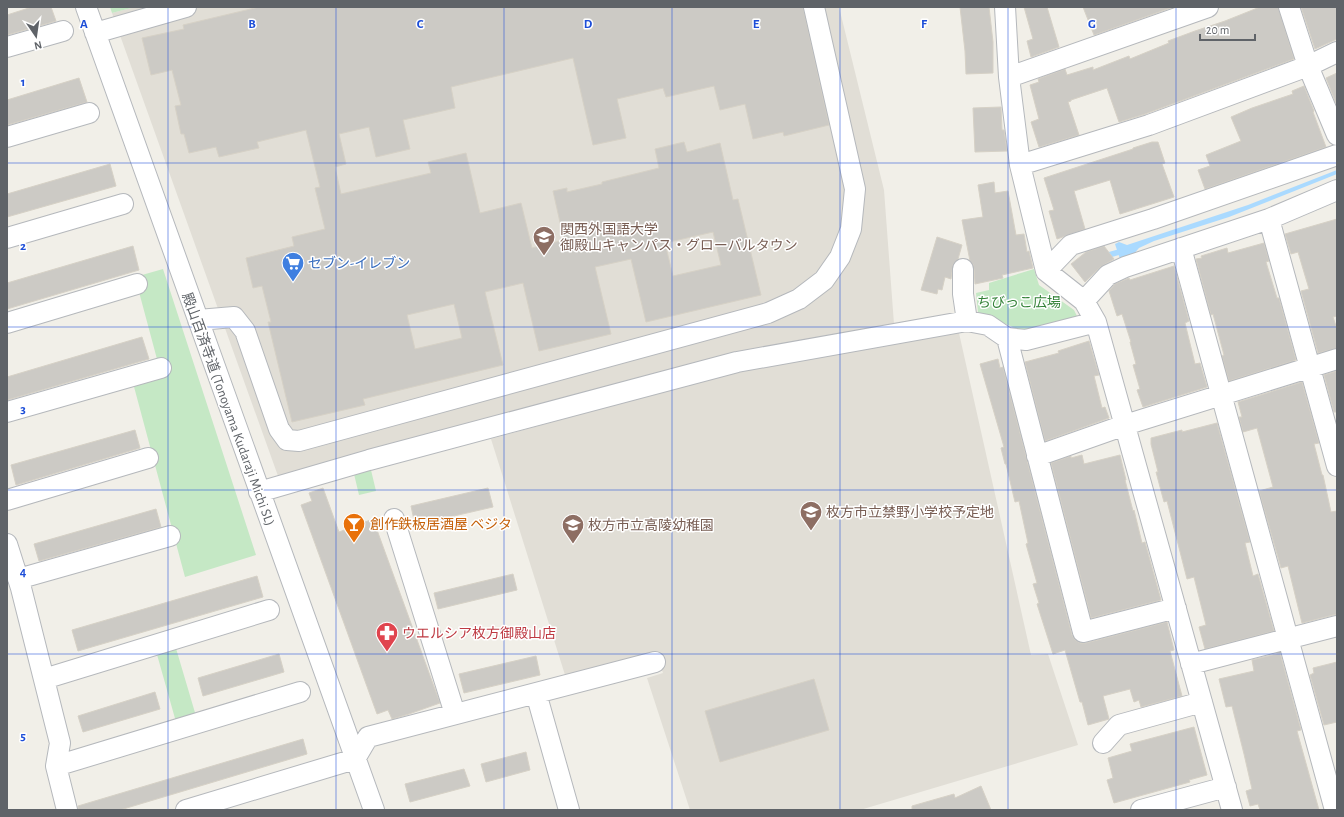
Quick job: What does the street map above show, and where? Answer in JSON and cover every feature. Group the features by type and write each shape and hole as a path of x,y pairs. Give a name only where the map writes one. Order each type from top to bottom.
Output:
{"street":[{"name":"殿山百済寺道 (Tonoyama Kudaraji Michi SL)","path":"86,7 374,810"},
{"path":"95,32 186,7"},
{"path":"198,320 234,317 245,331 279,429 287,440 300,441 768,313 800,299 824,280 840,257 851,229 855,189 814,7"},
{"path":"1005,7 1009,77 1020,165 1046,271 1084,302 1096,322 1232,810"},
{"path":"1009,77 1208,7"},
{"path":"1289,7 1308,66 1337,135"},
{"path":"7,47 62,31"},
{"path":"1020,165 1149,125 1308,66 1337,52"},
{"path":"7,137 89,113"},
{"path":"1046,271 1071,245 1153,219 1337,155"},
{"path":"1084,302 1108,275 1125,267 1269,219 1337,190"},
{"path":"7,238 122,204"},
{"path":"1269,219 1337,466"},
{"path":"1181,248 1220,395 1289,638 1334,810"},
{"path":"963,269 963,294 966,321"},
{"path":"7,323 137,284"},
{"path":"259,492 369,460 737,362 966,321 988,325 1006,338 1026,340 1096,322"},
{"path":"1006,338 1083,632 1176,608"},
{"path":"1038,456 1125,425 1337,359"},
{"path":"7,412 161,368"},
{"path":"7,500 148,458"},
{"path":"394,519 455,714"},
{"path":"18,579 170,536"},
{"path":"7,544 18,579 60,743 56,766 67,810"},
{"path":"44,679 269,610"},
{"path":"1191,664 1337,626"},
{"path":"186,810 355,759 368,737 655,662"},
{"path":"56,766 300,692"},
{"path":"536,693 569,810"},
{"path":"1103,743 1119,726 1202,702"},
{"path":"1141,810 1226,787"}],"shaded area":[{"name":"関西外国語大学 御殿山キャンパス・グローバルタウン","path":"135,7 839,7 884,190 894,324 732,353 278,476 112,13"},
{"name":"枚方市立禁野小学校予定地","path":"959,333 1031,655 1048,654 1078,745 860,810 690,810 647,678 663,673 656,652 565,675 491,439 737,371"}],"green space":[{"path":"110,7 135,7 112,13"},
{"path":"163,269 256,555 185,577 133,383 161,374 135,277"},
{"name":"ちびっこ広場","path":"1034,269 1039,285 1074,310 1077,316 1076,321 1029,334 978,312 976,293 989,290 989,283"},
{"path":"371,470 376,491 359,495 354,474"},
{"path":"175,645 196,716 176,722 156,651"}],"water":[{"path":"1337,170 1337,174 1229,217 1154,241 1139,248 1132,256 1120,259 1115,244 1119,242 1127,245 1248,205"}],"building":[{"path":"32,7 51,7 56,21 7,35 7,15"},
{"path":"259,7 803,7 829,125 784,136 783,132 753,139 745,104 720,110 714,86 666,97 663,88 617,99 626,138 593,145 573,58 451,87 455,108 403,120 410,149 376,157 369,127 339,134 346,164 335,167 341,194 431,173 428,162 466,153 480,213 521,203 532,248 564,240 553,191 567,188 567,192 659,168 655,149 684,142 687,152 720,143 733,200 738,199 761,295 646,322 631,259 595,267 611,334 539,351 523,283 485,292 503,365 363,399 365,405 292,422 268,322 271,322 262,286 253,288 246,258 294,246 292,237 325,229 315,188 320,187 306,130 257,142 259,148 219,157 216,147 189,153 184,134 181,134 175,106 181,105 172,70 151,75 142,38 184,29 183,25","holes":["713,232 721,265 673,276 665,243","454,304 462,338 415,349 407,315"]},
{"path":"960,7 989,7 993,42 993,73 966,74"},
{"path":"1024,7 1047,7 1059,47 1031,57 1027,41 1033,39"},
{"path":"1083,7 1173,7 1094,35"},
{"path":"1260,7 1278,7 1294,59 1145,114 1119,122 1107,88 1071,100 1068,102 1079,135 1039,147 1031,122 1039,119 1030,85 1039,82 1038,79 1065,69 1067,75 1093,67 1093,70 1129,56 1130,59 1169,43 1168,41"},
{"path":"1301,7 1337,7 1337,39 1315,49"},
{"path":"1337,73 1337,102 1336,103 1326,78"},
{"path":"79,78 87,102 7,125 7,100"},
{"path":"1304,86 1326,147 1205,189 1198,170 1210,166 1206,155 1241,141 1231,117 1293,94 1292,91"},
{"path":"1001,107 1002,130 1004,130 1007,151 975,152 973,108"},
{"path":"1152,142 1158,142 1165,163 1162,164 1174,197 1120,214 1110,180 1074,191 1085,229 1057,239 1049,211 1054,210 1044,178"},
{"path":"110,164 116,186 7,217 7,194"},
{"path":"994,182 995,193 1008,191 1016,235 1024,234 1027,252 1029,251 1033,268 1002,275 1003,278 975,284 973,264 970,261 962,220 983,217 978,185"},
{"path":"1337,219 1337,316 1333,317 1337,329 1337,348 1318,353 1301,291 1309,289 1298,252 1291,254 1285,234"},
{"path":"937,237 962,245 958,259 953,264 951,279 945,277 942,290 938,289 937,294 921,290"},
{"path":"1264,243 1269,261 1266,262 1277,298 1279,298 1296,360 1229,381 1213,314 1211,315 1196,259 1227,248 1228,253"},
{"path":"133,246 139,270 7,309 7,283"},
{"path":"1104,246 1114,259 1100,267 1085,282 1071,264 1086,252"},
{"path":"1174,266 1189,321 1185,323 1195,364 1200,363 1207,387 1143,407 1137,390 1140,389 1133,365 1136,364 1131,342 1122,314 1117,316 1109,291 1115,284 1129,278 1130,280"},
{"path":"142,337 149,359 7,400 7,377"},
{"path":"1089,341 1099,375 1094,376 1102,408 1105,407 1109,418 1045,441 1025,362 1059,353 1058,351"},
{"path":"998,359 1000,368 1003,367 1072,635 1075,640 1080,643 1086,643 1167,622 1174,650 1170,651 1182,696 1141,707 1139,700 1134,702 1130,689 1103,696 1109,719 1088,725 1065,650 1053,654 1037,604 1039,603 1033,584 1037,583 1026,544 1028,543 1019,501 1015,502 1001,448 1004,447 980,364"},
{"path":"1337,371 1337,412 1334,412 1324,375"},
{"path":"1302,382 1319,443 1314,444 1323,475 1331,512 1337,511 1337,614 1302,623 1288,566 1281,568 1259,491 1273,487 1257,428 1243,432 1239,417 1242,417 1238,402"},
{"path":"1217,423 1250,542 1245,543 1253,576 1258,574 1274,631 1205,649 1199,627 1206,625 1194,577 1187,579 1167,501 1164,502 1156,472 1158,472 1151,444 1151,438"},
{"path":"135,430 140,448 16,485 11,465"},
{"path":"1082,455 1084,464 1120,455 1125,480 1142,543 1145,542 1161,600 1091,618 1051,463 1071,456 1071,458"},
{"path":"323,488 339,532 373,519 440,703 392,719 388,710 377,714 301,505 312,501 309,493"},
{"path":"488,488 493,507 415,525 411,506"},
{"path":"156,509 161,527 39,561 34,544"},
{"path":"513,574 517,590 438,609 434,593"},
{"path":"257,576 263,597 78,651 72,630"},
{"path":"1280,653 1301,730 1297,731 1319,810 1260,810 1258,804 1250,806 1246,791 1252,789 1244,754 1232,706 1226,707 1219,679 1254,671 1252,660"},
{"path":"279,654 284,672 203,696 198,678"},
{"path":"536,656 540,675 464,693 459,674"},
{"path":"1337,662 1337,722 1324,725 1310,675 1314,673 1313,668"},
{"path":"814,679 829,730 720,762 705,711"},
{"path":"155,692 160,709 83,732 78,716"},
{"path":"1194,727 1207,775 1189,780 1190,782 1114,803 1107,780 1113,778 1108,758 1132,751 1130,744"},
{"path":"303,739 307,754 120,810 78,810 78,806"},
{"path":"526,752 530,770 486,782 481,764"},
{"path":"464,769 470,786 410,802 405,784"},
{"path":"981,786 991,810 912,810 912,806 954,794 955,798"}],"waterway":[{"path":"1105,256 1123,251"}],"place":[{"name":"関西外国語大学 御殿山キャンパス・グローバルタウン","path":"544,256"},
{"name":"セブン-イレブン","path":"293,282"},
{"name":"枚方市立禁野小学校予定地","path":"811,532"},
{"name":"創作鉄板居酒屋 ベジタ","path":"354,544"},
{"name":"枚方市立高陵幼稚園","path":"573,544"},
{"name":"ウエルシア枚方御殿山店","path":"387,652"}]}
